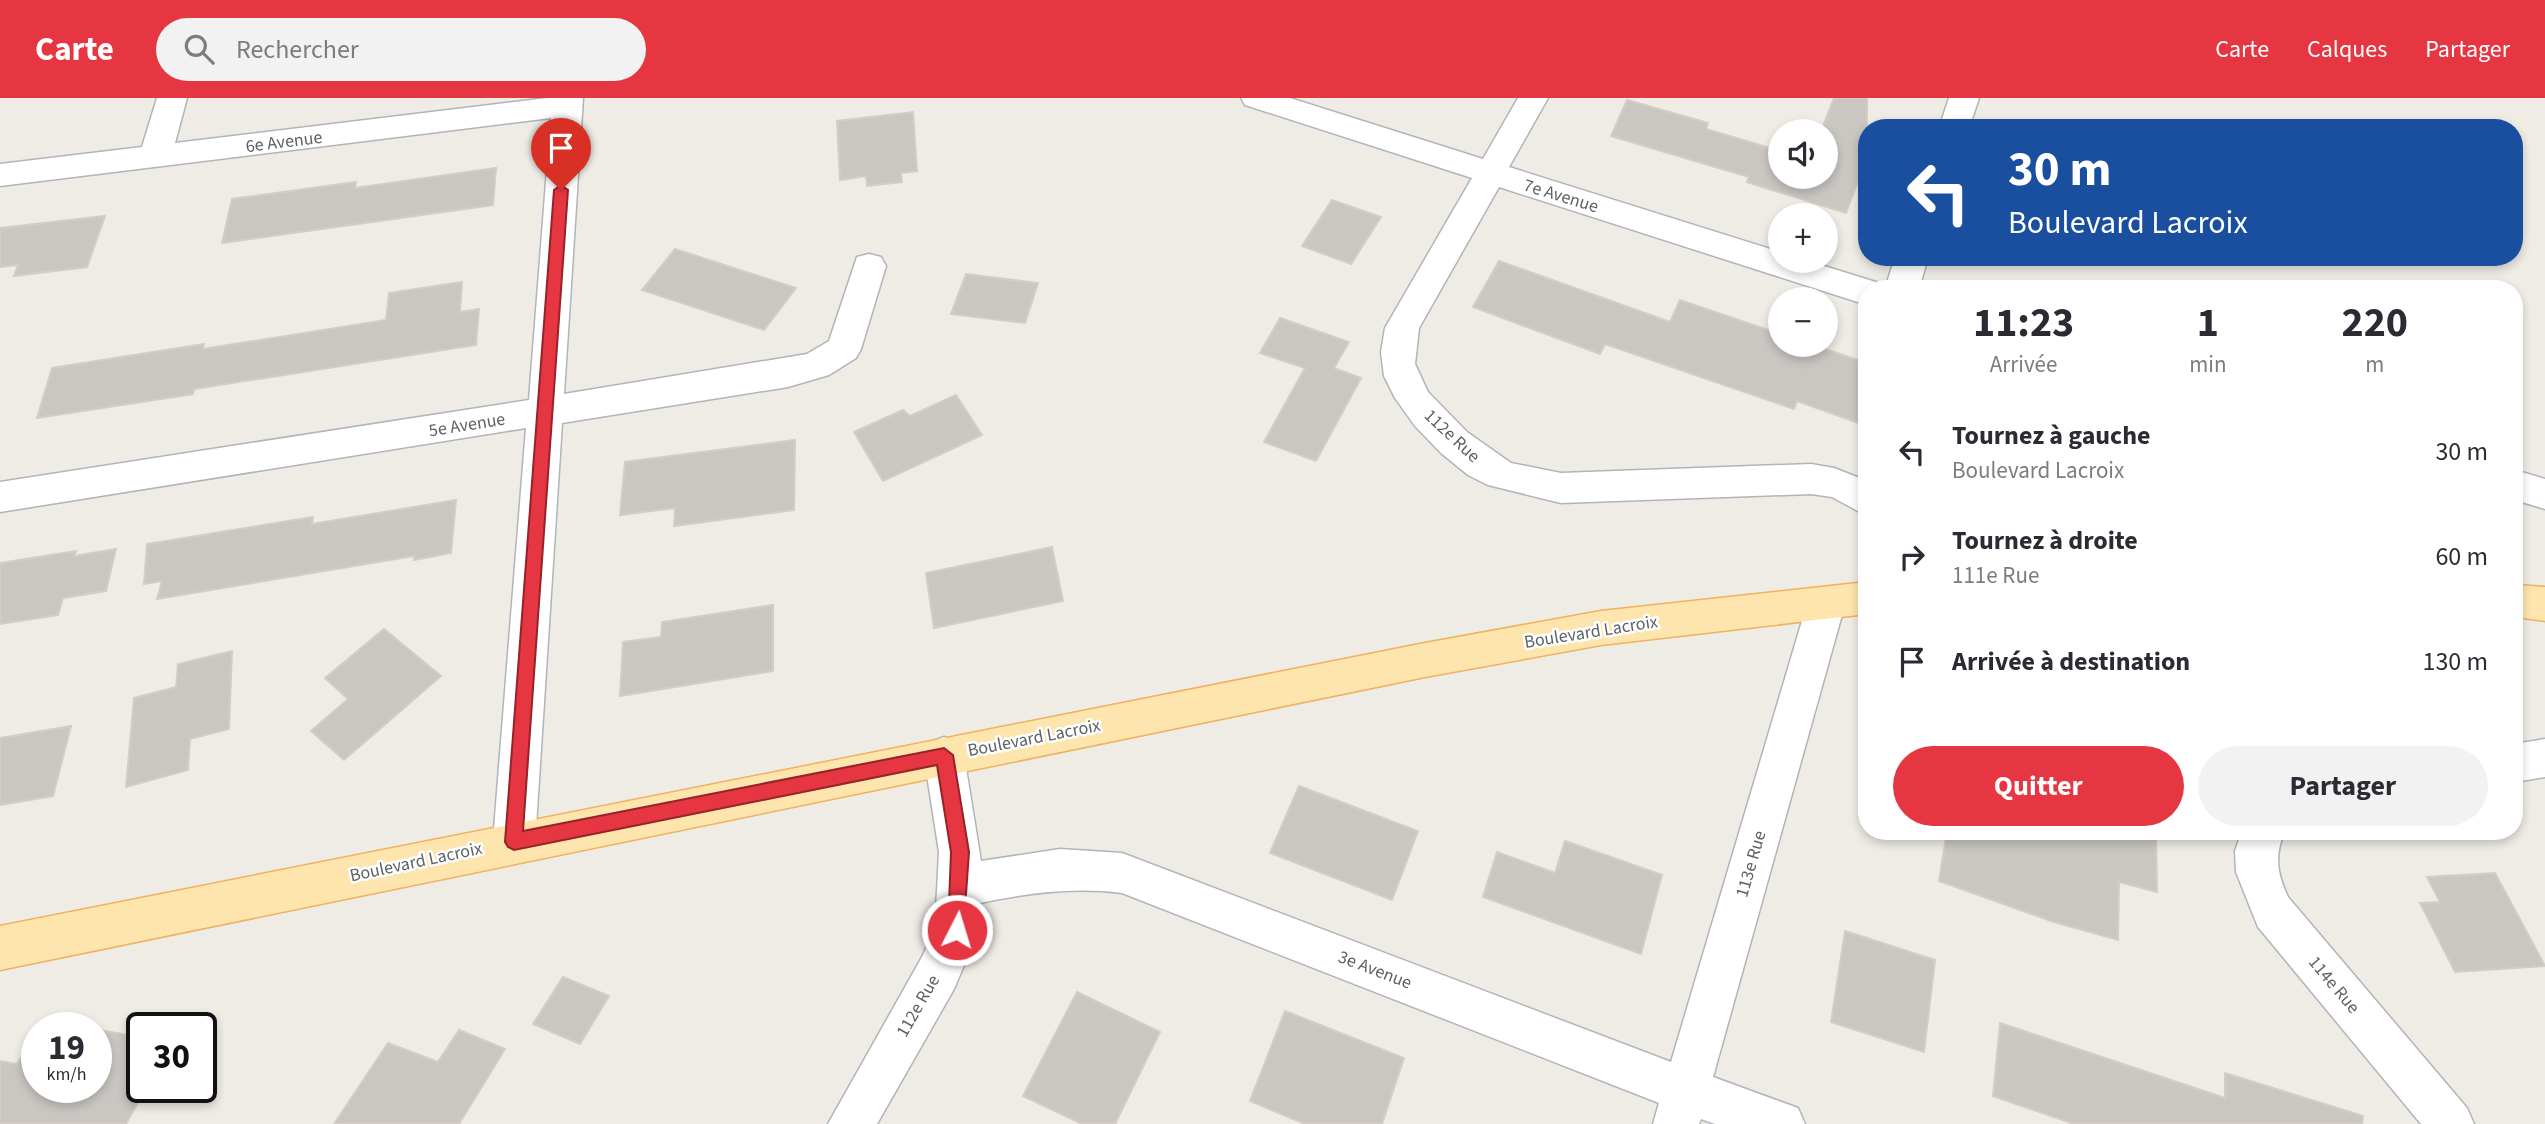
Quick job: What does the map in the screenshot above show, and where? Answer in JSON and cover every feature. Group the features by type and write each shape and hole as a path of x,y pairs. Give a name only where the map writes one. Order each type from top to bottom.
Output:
{"main road":[{"name":"Boulevard Lacroix","path":"0,948 944,755 1601,628 1858,599"},
{"path":"2523,602 2545,604"}],"street":[{"path":"155,157 172,98"},
{"name":"7e Avenue","path":"1256,98 1858,289"},
{"name":"112e Rue","path":"1533,98 1402,328 1397,360 1401,376 1417,403 1467,454 1493,472 1561,488 1811,479 1829,480 1858,493"},
{"path":"1957,119 1964,98"},
{"path":"514,842 567,102"},
{"name":"6e Avenue","path":"0,175 567,102"},
{"name":"5e Avenue","path":"0,497 788,373 817,365 844,349 869,267"},
{"path":"2523,487 2545,494"},
{"name":"113e Rue","path":"1681,1107 1826,604"},
{"name":"112e Rue","path":"850,1124 938,972 957,930 961,886 960,852 944,755"},
{"path":"2523,762 2545,758"},
{"name":"114e Rue","path":"2258,840 2254,856 2258,881 2273,912 2451,1124"},
{"name":"3e Avenue","path":"961,886 1048,869 1084,867 1122,873 1681,1107 1782,1124"}],"building":[{"path":"1834,98 1867,98 1867,119 1858,119 1858,181 1846,213 1838,210 1838,203 1814,203 1769,189 1838,189 1838,119 1826,119"},
{"path":"1627,100 1708,123 1706,129 1768,147 1768,189 1747,182 1749,177 1611,136"},
{"path":"913,112 917,171 901,173 902,182 867,186 866,176 840,180 837,121"},
{"path":"496,168 493,205 222,243 232,199 356,182 355,188"},
{"path":"1332,200 1381,217 1351,264 1302,246"},
{"path":"105,216 87,267 14,276 18,265 0,267 0,228"},
{"path":"675,249 796,288 764,330 642,290"},
{"path":"1499,261 1670,322 1680,300 1768,330 1768,357 1838,357 1838,353 1858,360 1858,423 1797,401 1794,409 1605,344 1600,354 1473,307"},
{"path":"966,274 1038,283 1025,323 951,314"},
{"path":"462,282 460,312 479,309 476,345 194,389 193,394 37,418 52,368 204,344 203,349 386,320 389,293"},
{"path":"1280,318 1349,342 1334,368 1361,378 1316,461 1264,442 1305,368 1260,353"},
{"path":"956,395 982,435 883,481 854,432 903,410 910,416"},
{"path":"795,440 794,510 674,526 675,508 620,515 625,462"},
{"path":"456,500 451,553 414,560 414,556 157,599 162,581 144,584 147,544 313,517 312,524"},
{"path":"1052,547 1063,601 934,628 926,573"},
{"path":"116,549 106,591 63,598 58,615 0,624 0,563 76,551 74,556"},
{"path":"773,605 773,671 620,696 623,642 661,637 662,622"},
{"path":"384,629 441,676 344,760 311,731 348,699 325,678"},
{"path":"232,651 229,729 190,739 188,770 126,787 134,698 176,687 178,664"},
{"path":"71,726 53,796 0,805 0,738"},
{"path":"1299,786 1418,831 1392,900 1270,853"},
{"path":"1946,840 2156,840 2157,892 2119,882 2118,940 2054,922 1939,881"},
{"path":"1565,841 1662,875 1641,954 1483,897 1497,852 1555,873"},
{"path":"2495,873 2545,966 2455,972 2420,903 2440,902 2427,877"},
{"path":"1845,931 1935,960 1924,1052 1831,1022"},
{"path":"563,977 609,996 580,1044 533,1024"},
{"path":"1077,992 1160,1032 1115,1124 1082,1124 1023,1096"},
{"path":"1285,1011 1404,1058 1382,1124 1305,1124 1250,1101"},
{"path":"2000,1023 2225,1098 2225,1073 2363,1116 2362,1124 2074,1124 1993,1096"},
{"path":"459,1030 505,1049 459,1124 334,1124 388,1043 438,1062"},
{"path":"112,1032 126,1034 126,1103 138,1103 126,1124 0,1124 0,1061 17,1064 21,1058 21,1103 112,1103"}],"route":[{"path":"561,190 514,842 944,755 960,852 961,886 957,930"}]}
